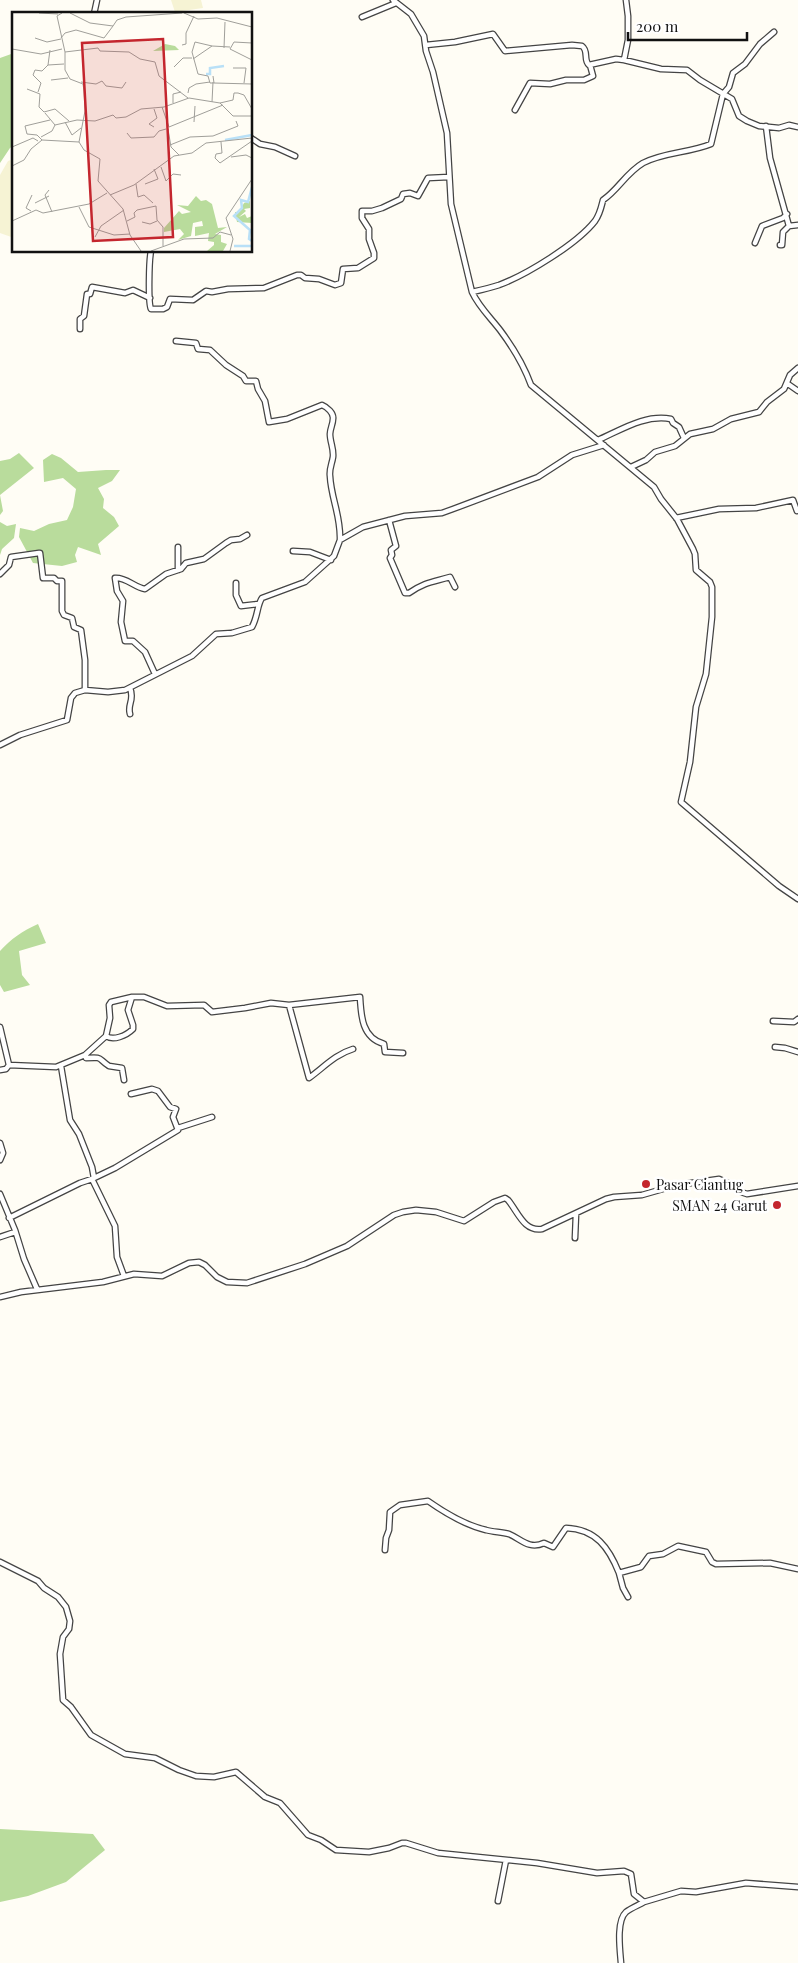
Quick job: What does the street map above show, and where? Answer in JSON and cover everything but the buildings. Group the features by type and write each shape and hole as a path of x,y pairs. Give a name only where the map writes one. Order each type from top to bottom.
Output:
{"street":[{"path":"624,60 628,40 626,0"},
{"path":"362,17 395,2 417,21 426,45 448,133 452,204 472,292 477,303 504,336 531,385 654,487 676,518 695,554 696,570 710,582 713,593 710,648 706,674 696,707 690,762 681,802 779,886 798,898"},
{"path":"472,292 505,282 526,272 558,251 590,226 601,211 603,200 611,195 627,175 645,163 711,144 723,94 729,87 733,73 745,64 760,44 774,32"},
{"path":"426,45 455,42 493,34 506,51 572,45 582,46 586,51 587,64 590,65 592,76 585,80 566,80 550,84 530,83 515,110"},
{"path":"590,65 616,59 661,69 687,70 732,99 741,118 755,125 779,128 789,125 798,127"},
{"path":"766,126 770,158 789,226"},
{"path":"252,139 260,144 275,147 295,156"},
{"path":"151,252 149,302 151,309 167,307 170,299 193,300 206,290 212,292 228,289 264,288 297,275 305,278 319,279 335,285 341,283 343,269 358,268 374,258 374,253 368,239 369,229 362,218 362,211 382,208 400,199 403,194 410,193 418,196 428,178 449,177"},
{"path":"755,243 762,226 783,218 786,214"},
{"path":"780,245 782,244 784,232 789,226 798,225"},
{"path":"80,328 80,319 84,316 87,294 90,294 92,288 125,293 133,290 150,298"},
{"path":"0,745 20,735 64,722 68,716 71,698 75,693 85,690 118,692 130,688 192,656 216,634 232,633 252,627 259,612 258,604 262,598 305,582 322,565 331,560 340,540 341,529 337,505 332,498 333,489 330,476 334,455 330,436 333,417 330,411 322,405 287,419 268,422 265,401 256,381 246,380 210,350 198,349 196,343 176,341"},
{"path":"631,467 646,460 655,452 675,446 690,434 718,427 731,419 755,414 780,393 788,384 790,374 798,368"},
{"path":"788,384 798,391"},
{"path":"598,440 635,424 656,418 671,419 673,423 679,426 684,438"},
{"path":"340,540 363,527 389,520 453,510 538,477 572,455 604,445"},
{"path":"676,518 719,509 756,508 793,500 797,511"},
{"path":"389,520 396,546 391,550 392,555 390,557 405,593 409,593 429,581 438,581 450,577 455,587"},
{"path":"155,674 145,652 133,641 125,641 122,624 123,602 117,591 115,578 123,579 145,589 166,574 178,570 186,563 204,559 231,540 240,540 247,536"},
{"path":"178,547 178,570"},
{"path":"293,551 310,552 331,560"},
{"path":"0,574 9,566 11,558 38,553 40,554 43,578 55,578 57,581 62,582 62,611 64,615 72,618 74,627 81,630 85,660 85,690"},
{"path":"236,583 236,595 242,606 258,604"},
{"path":"130,688 132,697 130,714"},
{"path":"106,1036 116,1038 133,1030 128,1010 132,997"},
{"path":"9,1065 40,1068 61,1066 85,1055 106,1036 110,1018 109,1005 114,1001 132,997 144,997 166,1006 204,1005 212,1012 271,1003 289,1005 360,997 362,1017 367,1035 375,1042 384,1044 384,1052 403,1053"},
{"path":"289,1005 309,1078 334,1057 353,1049"},
{"path":"773,1021 794,1022 798,1018"},
{"path":"0,1027 9,1065 6,1070 0,1070"},
{"path":"775,1047 798,1052"},
{"path":"85,1055 86,1058 96,1057 103,1059 109,1066 122,1068 124,1080"},
{"path":"61,1066 70,1120 79,1134 93,1178 115,1226 117,1257 124,1276"},
{"path":"131,1094 152,1089 158,1091 170,1107 176,1109 173,1119 178,1128"},
{"path":"9,1218 93,1178 176,1132 178,1128 212,1118"},
{"path":"0,1143 0,1160"},
{"path":"0,1297 37,1289 87,1285 134,1274 162,1276 189,1263 199,1262 206,1265 217,1277 227,1282 254,1282 270,1274 305,1264 347,1246 394,1215 416,1210 450,1215 464,1221 494,1202 505,1198 528,1227 535,1230 542,1229 614,1197 642,1195 677,1185 710,1180 726,1182 747,1194 798,1186"},
{"path":"0,1194 37,1289"},
{"path":"575,1238 576,1214"},
{"path":"0,1237 15,1232"},
{"path":"385,1550 390,1512 400,1505 428,1501 452,1517 487,1531 508,1534 520,1541 538,1546 544,1543 554,1547 566,1528 582,1530 609,1550 628,1597"},
{"path":"619,1573 641,1567 649,1556 663,1554 681,1546 706,1552 712,1562 716,1564 770,1563 798,1569"},
{"path":"0,1562 38,1581 44,1588 58,1597 66,1607 70,1621 69,1629 63,1637 60,1654 63,1700 71,1707 91,1735 100,1741 125,1754 155,1758 196,1776 214,1777 236,1772 264,1797 280,1803 308,1835 321,1840 336,1850 369,1852 406,1843 438,1853 537,1863 597,1873 629,1872 632,1877 634,1894 644,1902"},
{"path":"498,1902 506,1860"},
{"path":"621,1963 619,1937 624,1914 644,1902 681,1891 696,1892 746,1884 798,1887"}],"shaded area":[{"path":"171,0 201,0 203,8 175,12"},
{"path":"12,160 12,237 0,233 0,175 8,161"}],"green space":[{"path":"12,54 12,146 0,163 0,58"},
{"path":"19,453 34,468 0,495 0,461 10,459"},
{"path":"52,454 61,458 78,472 120,470 112,481 98,488 104,499 103,508 114,517 119,526 98,544 101,555 78,547 75,555 77,562 62,566 33,563 19,537 20,528 34,531 49,524 67,520 73,507 76,489 63,478 44,482 43,460"},
{"path":"0,495 3,511 0,515"},
{"path":"0,522 7,526 16,524 14,538 2,549 0,555"},
{"path":"38,924 46,943 19,951 22,975 30,985 4,992 0,985 0,951 17,936"},
{"path":"0,1829 93,1834 105,1850 66,1882 28,1896 0,1902"}],"place":[{"name":"Pasar Ciantug","path":"646,1184"},
{"name":"SMAN 24 Garut","path":"777,1205"}]}
